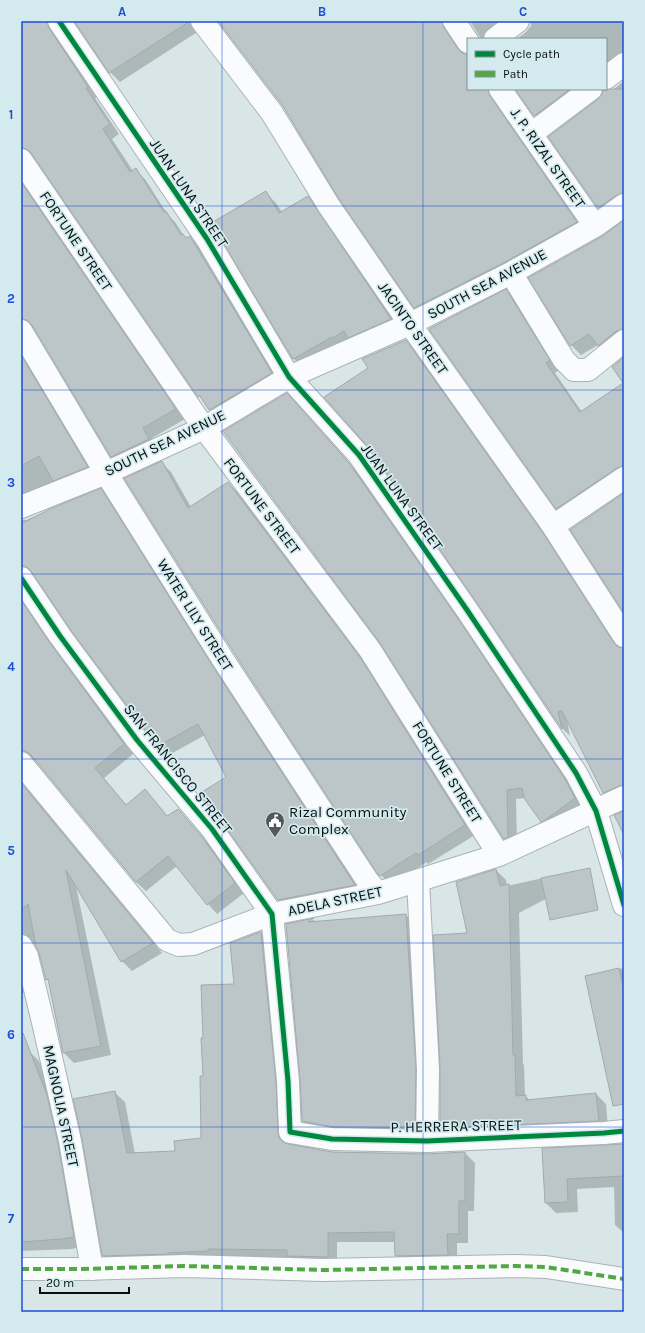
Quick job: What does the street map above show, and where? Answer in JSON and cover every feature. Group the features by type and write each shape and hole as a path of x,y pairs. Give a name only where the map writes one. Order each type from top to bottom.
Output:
{"street":[{"name":"JUAN LUNA STREET","path":"59,21 207,239 289,377 359,455 467,610 576,773 596,811 624,905"},
{"name":"JACINTO STREET","path":"202,21 272,113 329,206 410,324 553,526 624,636"},
{"path":"454,21 467,40"},
{"path":"496,38 518,21"},
{"path":"607,77 624,64"},
{"name":"J. P. RIZAL STREET","path":"501,90 595,226"},
{"path":"531,134 590,90"},
{"name":"FORTUNE STREET","path":"21,160 204,428 370,650 499,855"},
{"name":"SOUTH SEA AVENUE","path":"21,507 106,473 204,428 289,377 410,324 512,273 595,226 624,205"},
{"path":"512,273 564,360 574,370 588,370 624,341"},
{"name":"WATER LILY STREET","path":"21,331 106,473 222,658 367,880 378,893"},
{"path":"553,526 624,478"},
{"name":"SAN FRANCISCO STREET","path":"21,578 60,636 137,740 212,829 272,914 288,1082 290,1132"},
{"name":"ADELA STREET","path":"21,763 167,940 179,945 193,944 272,914 378,893 499,855 624,797"},
{"path":"418,881 428,1069 427,1141"},
{"name":"MAGNOLIA STREET","path":"21,946 27,956 70,1141 92,1268"},
{"name":"P. HERRERA STREET","path":"290,1132 332,1138 427,1141 604,1134 624,1131"},
{"path":"21,1269 184,1266 323,1270 516,1266 546,1268 624,1279"}],"building":[{"path":"21,21 47,21 49,28 88,87 86,88 110,124 103,129 130,172 136,168 164,212 166,211 181,235 183,234 186,238 190,236 272,373 209,410 200,396 198,397 31,153 27,149 21,148"},
{"path":"74,21 190,21 109,73"},
{"path":"218,21 442,21 444,28 458,49 462,53 467,54 467,90 488,90 490,96 577,222 505,262 414,308 339,199 283,106"},
{"path":"624,89 624,193 617,195 598,208 548,137 598,99 603,90"},
{"path":"516,90 569,90 534,116"},
{"path":"21,182 176,409 143,428 149,439 111,457 32,325 27,320 21,319"},
{"path":"266,191 279,213 308,196 391,319 348,338 344,331 293,359 211,223"},
{"path":"624,220 624,329 616,331 598,346 589,334 570,346 528,278 601,237"},
{"path":"506,289 550,360 546,363 580,412 623,383 612,367 624,357 624,466 617,468 556,509 429,329"},
{"path":"406,340 543,533 614,643 618,647 624,648 624,785 603,793 562,711 558,712 562,729 477,603 369,448 324,397 368,368 362,359"},
{"path":"21,355 88,467 53,481 39,456 21,466"},
{"path":"287,393 349,463 457,617 565,779 575,798 544,821 541,822 524,798 522,788 507,790 508,837 504,839 380,643 223,431"},
{"path":"162,461 188,508 228,482 360,657 465,825 418,855 416,853 380,876 377,873 233,651 124,478"},
{"path":"101,488 212,665 355,885 278,900 222,822 199,794 226,777 198,724 158,746 70,629 31,571 27,567 21,566 21,524 50,509"},
{"path":"624,493 624,613 570,530"},
{"path":"21,600 50,643 124,744 95,768 126,805 145,789 167,816 178,809 202,837 235,883 207,905 168,856 136,882 31,755 26,751 21,751"},
{"path":"21,783 153,943 121,962 66,870 101,1046 63,1053 48,979 46,980 36,947 28,904 21,910"},
{"path":"624,811 624,835 614,815"},
{"path":"590,868 598,910 550,920 541,878"},
{"path":"496,869 500,886 509,884 513,1055 515,1055 516,1096 526,1095 526,1100 596,1093 599,1121 440,1128 440,1068 433,935 467,933 456,882"},
{"path":"406,914 416,1069 415,1128 333,1127 302,1121 300,1080 286,924 314,918 308,922"},
{"path":"261,932 276,1082 279,1138 288,1144 332,1152 427,1154 465,1152 465,1201 459,1201 459,1234 447,1234 448,1255 395,1256 394,1232 328,1233 328,1257 287,1256 287,1250 208,1249 208,1251 168,1254 102,1256 82,1139 73,1099 115,1091 127,1153 175,1151 174,1141 201,1138 200,1076 203,1076 201,1038 203,1038 201,985 234,984 230,943"},
{"path":"619,968 624,991 624,1104 613,1106 585,976"},
{"path":"23,1033 47,1095 58,1143 74,1237 21,1242 21,1034"},
{"path":"624,1144 624,1176 567,1179 568,1202 545,1203 542,1148"}],"marked path":[{"path":"21,1269 184,1266 323,1270 516,1266 546,1267 624,1279"}],"cycle path":[{"path":"59,21 207,239 289,377 359,455 467,610 576,773 596,811 624,905"},
{"path":"21,578 60,636 137,740 212,829 272,914 288,1081 290,1132 332,1139 427,1141 624,1131"}],"place":[{"name":"Rizal Community Complex","path":"275,838"}]}
